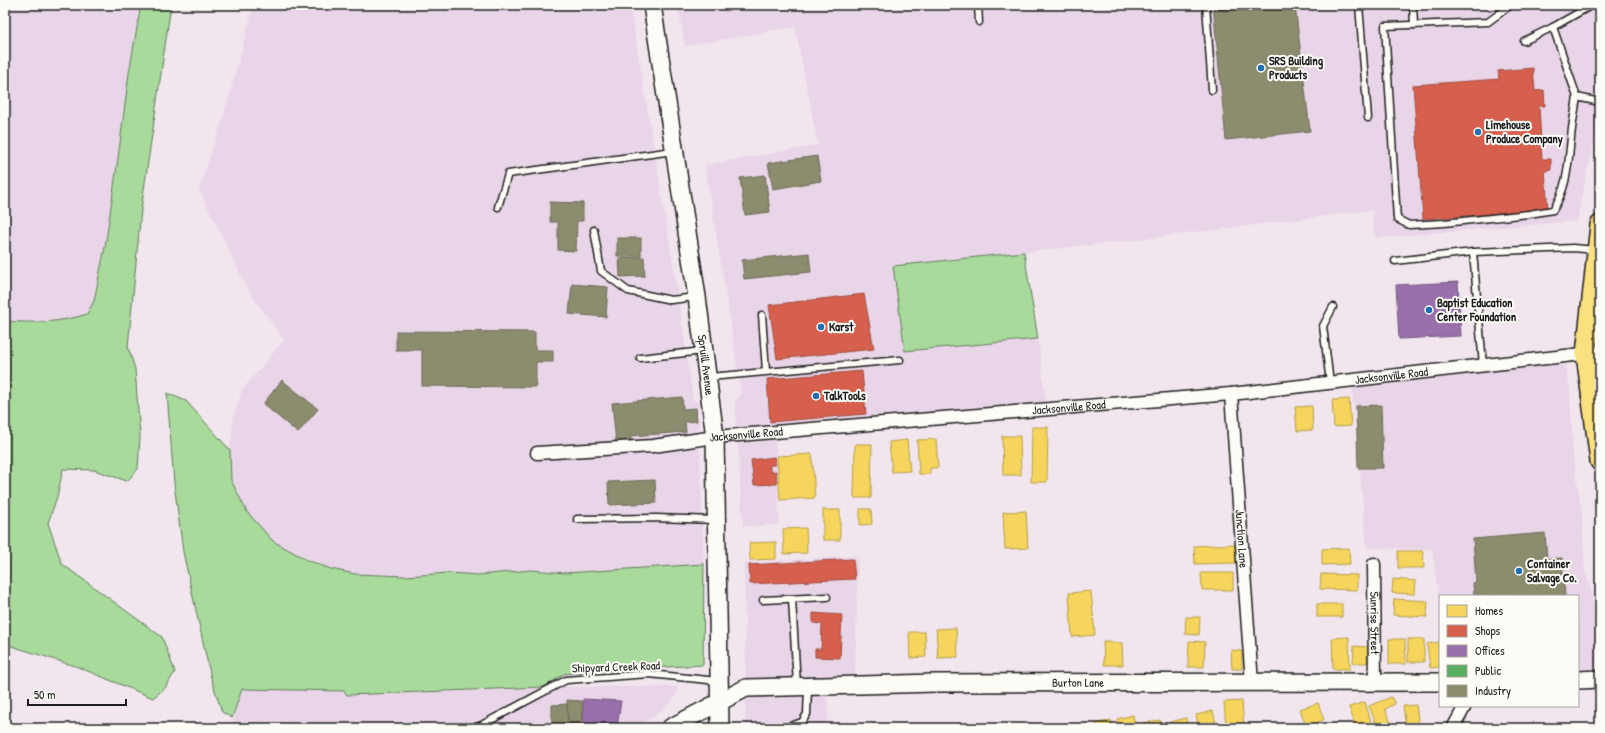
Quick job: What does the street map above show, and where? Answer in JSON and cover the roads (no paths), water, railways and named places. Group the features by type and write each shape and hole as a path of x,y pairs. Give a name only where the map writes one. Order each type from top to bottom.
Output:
{"main road":[{"path":"1600,225 1597,250 1593,353 1600,461"}],"street":[{"name":"Spruill Avenue","path":"652,5 705,351 715,437 720,728"},
{"name":"Jacksonville Road","path":"537,453 653,446 715,437 1231,394 1593,353"},
{"name":"Junction Lane","path":"1231,394 1252,683"},
{"name":"Sunrise Street","path":"1374,564 1376,682"},
{"path":"1579,680 1600,679"},
{"name":"Burton Lane","path":"670,728 746,688 936,683 1439,682"},
{"path":"1453,728 1464,707"}],"lane":[{"path":"978,5 980,22"},
{"path":"1206,5 1212,90"},
{"path":"1359,5 1368,118"},
{"path":"1413,5 1414,25"},
{"path":"1511,5 1488,22 1385,26 1397,219 1408,225 1444,223 1553,210 1561,198 1568,172 1571,136 1577,97 1553,27"},
{"path":"1524,41 1592,5"},
{"path":"1577,97 1600,102"},
{"path":"498,207 508,174 675,151"},
{"path":"594,230 600,271 628,291 671,300 697,297"},
{"path":"1395,261 1473,252 1573,248 1597,250"},
{"path":"1473,252 1483,366"},
{"path":"1330,383 1323,326 1333,307"},
{"path":"762,315 766,372"},
{"path":"640,358 705,351"},
{"path":"708,377 900,360"},
{"path":"577,519 656,518 717,520"},
{"path":"763,600 827,597"},
{"path":"784,728 802,722 807,714 802,686 792,599"},
{"name":"Shipyard Creek Road","path":"476,728 566,680 649,674 720,681"}],"place":[{"name":"SRS Building Products","path":"1261,68"},
{"name":"Limehouse Produce Company","path":"1478,132"},
{"name":"Baptist Education Center Foundation","path":"1429,310"},
{"name":"Karst","path":"821,327"},
{"name":"TalkTools","path":"816,396"},
{"name":"Container Salvage Co.","path":"1519,571"}]}
